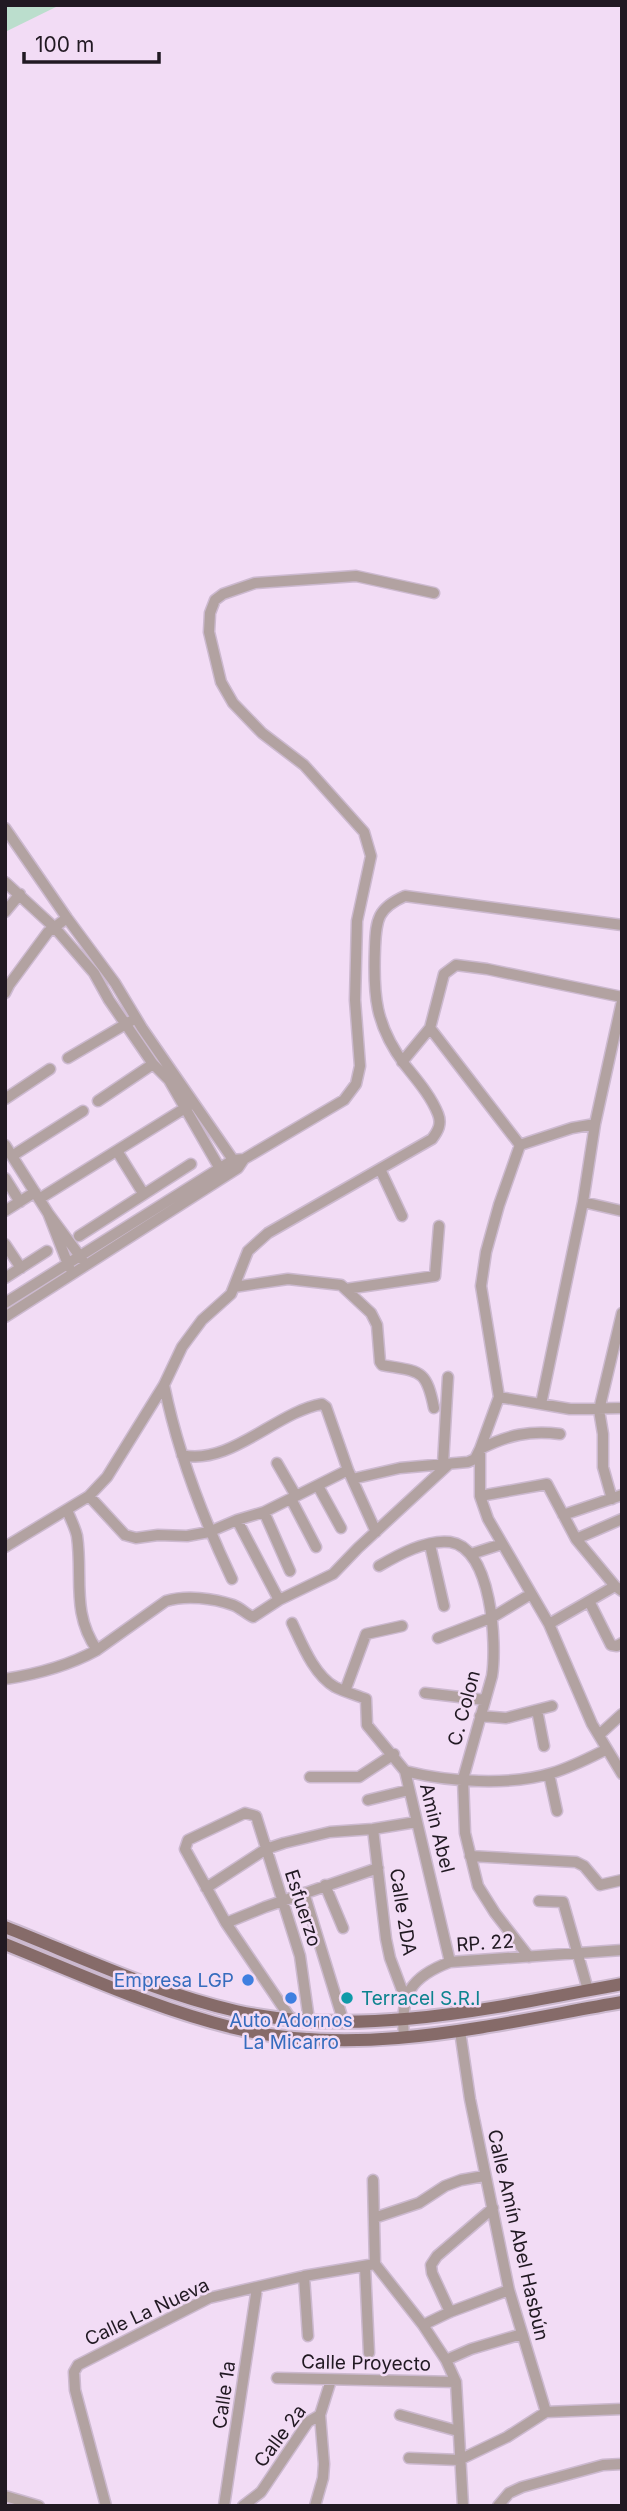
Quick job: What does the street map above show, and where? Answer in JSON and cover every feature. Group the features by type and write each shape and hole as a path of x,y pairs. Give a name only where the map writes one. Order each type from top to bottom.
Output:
{"main road":[{"path":"5,1927 164,1989 236,2011 291,2019 402,2019 622,1984"},
{"path":"5,1944 161,2006 235,2028 293,2038 372,2040 460,2031 622,2001"}],"street":[{"path":"5,1303 70,1269 239,1162 344,1100 356,1084 360,1066 355,1000 357,921 371,856 364,832 304,765 262,733 233,703 221,682 209,632 210,613 215,600 223,594 254,583 356,576 434,593"},
{"path":"5,828 115,983 190,1105 222,1173"},
{"path":"5,882 55,928 94,973 153,1064 239,1162"},
{"path":"5,912 20,894"},
{"path":"6,1546 89,1496 107,1477 164,1385 192,1332 221,1305 234,1287 248,1251 255,1243 432,1139 440,1124 438,1114 425,1090 402,1062 378,1016 374,979 376,926 382,910 405,896 622,925"},
{"path":"5,993 48,932 67,918"},
{"path":"402,1062 430,1028 444,974 456,965 487,969 622,999 541,1404"},
{"path":"68,1058 136,1018"},
{"path":"430,1028 520,1144"},
{"path":"98,1101 153,1064"},
{"path":"5,1099 50,1069"},
{"path":"5,1211 117,1151 190,1105"},
{"path":"12,1156 83,1111"},
{"path":"520,1144 595,1124"},
{"path":"89,1496 125,1535 132,1538 209,1532 350,1475 475,1459 499,1397 481,1286 486,1252 520,1144"},
{"path":"5,1146 83,1261"},
{"path":"117,1151 143,1193"},
{"path":"79,1236 191,1164"},
{"path":"380,1169 402,1216"},
{"path":"5,1178 20,1202"},
{"path":"583,1202 622,1211"},
{"path":"48,1213 70,1269"},
{"path":"346,1289 435,1276 439,1226"},
{"path":"5,1244 21,1268"},
{"path":"5,1278 47,1251"},
{"path":"5,1317 70,1269"},
{"path":"234,1287 288,1279 341,1285 371,1314 377,1325 382,1365 423,1376 429,1383 434,1408"},
{"path":"564,1515 617,1497 603,1467 599,1410 622,1313"},
{"path":"5,1679 45,1672 73,1663 97,1650 166,1601 175,1598 200,1598 233,1605 251,1617 290,1593 333,1574 446,1464 448,1377"},
{"path":"164,1385 189,1481 209,1532 232,1579"},
{"path":"499,1397 570,1409 622,1408"},
{"path":"182,1455 194,1458 226,1448 298,1412 322,1404 326,1407 350,1475 376,1532"},
{"path":"480,1449 500,1439 530,1432 560,1434"},
{"path":"480,1449 480,1496 488,1519 549,1624 578,1694 621,1772"},
{"path":"277,1463 316,1547"},
{"path":"480,1496 547,1484 576,1539 618,1589 589,1601 549,1624"},
{"path":"318,1486 341,1528"},
{"path":"67,1510 77,1536 79,1602 85,1627 97,1650"},
{"path":"264,1512 290,1571"},
{"path":"576,1539 622,1519"},
{"path":"237,1520 279,1600"},
{"path":"379,1566 406,1550 430,1545 451,1542 462,1546 471,1554 502,1544"},
{"path":"430,1545 444,1606"},
{"name":"C. Colon","path":"471,1554 493,1616 494,1661 463,1779 463,1814 478,1886 495,1913 530,1957"},
{"path":"438,1638 493,1616 531,1594"},
{"path":"589,1601 611,1645 622,1643"},
{"name":"Amin Abel","path":"292,1623 307,1654 327,1681 366,1699 367,1725 394,1754 405,1771 450,1962"},
{"path":"345,1691 366,1634 402,1626"},
{"path":"425,1693 485,1700"},
{"path":"480,1716 506,1718 552,1706"},
{"path":"537,1710 544,1746"},
{"path":"599,1735 622,1714"},
{"path":"405,1771 432,1777 518,1780 550,1774 607,1749"},
{"path":"310,1777 359,1777 394,1754"},
{"path":"550,1774 557,1811"},
{"path":"368,1800 409,1790"},
{"name":"Esfuerzo","path":"206,1888 185,1849 187,1841 245,1813 256,1816 300,1956 309,2020"},
{"path":"291,2019 226,1923 206,1888 266,1849 311,1836 416,1822"},
{"name":"Calle 2DA","path":"373,1829 386,1939 405,1998"},
{"path":"470,1856 576,1862 600,1885 622,1880"},
{"path":"226,1923 378,1868"},
{"path":"325,1885 343,1927"},
{"path":"304,1893 342,2020"},
{"path":"539,1901 562,1902 588,1990"},
{"name":"RP. 22","path":"405,1998 416,1980 450,1962 622,1950"},
{"path":"404,2037 402,2019 405,1998"},
{"name":"Calle Amín Abel Hasbún","path":"460,2031 484,2176 509,2290 546,2412"},
{"path":"374,2218 419,2203 445,2186 484,2176"},
{"path":"369,2353 373,2180"},
{"path":"450,2312 432,2273 433,2260 493,2208"},
{"path":"370,2265 424,2325 456,2382 463,2506"},
{"name":"Calle La Nueva","path":"106,2506 75,2390 74,2372 78,2365 209,2298 304,2276 370,2265"},
{"path":"304,2276 308,2336"},
{"name":"Calle 1a","path":"223,2506 257,2288"},
{"path":"424,2325 450,2312 509,2290"},
{"path":"446,2360 471,2349 522,2334"},
{"name":"Calle Proyecto","path":"276,2378 456,2382"},
{"name":"Calle 2a","path":"243,2506 261,2492 308,2422 320,2415 331,2380"},
{"path":"408,2458 459,2460 507,2437 546,2412 620,2408"},
{"path":"315,2506 324,2464 320,2415"},
{"path":"400,2415 458,2431"},
{"path":"498,2506 509,2493 522,2487 603,2465 622,2463"},
{"path":"5,2496 39,2506"}],"green space":[{"path":"5,5 60,5 5,32"}],"place":[{"name":"Empresa LGP","path":"248,1980"},
{"name":"Auto Adornos La Micarro","path":"291,1998"},
{"name":"Terracel S.R.I","path":"347,1998"}]}
